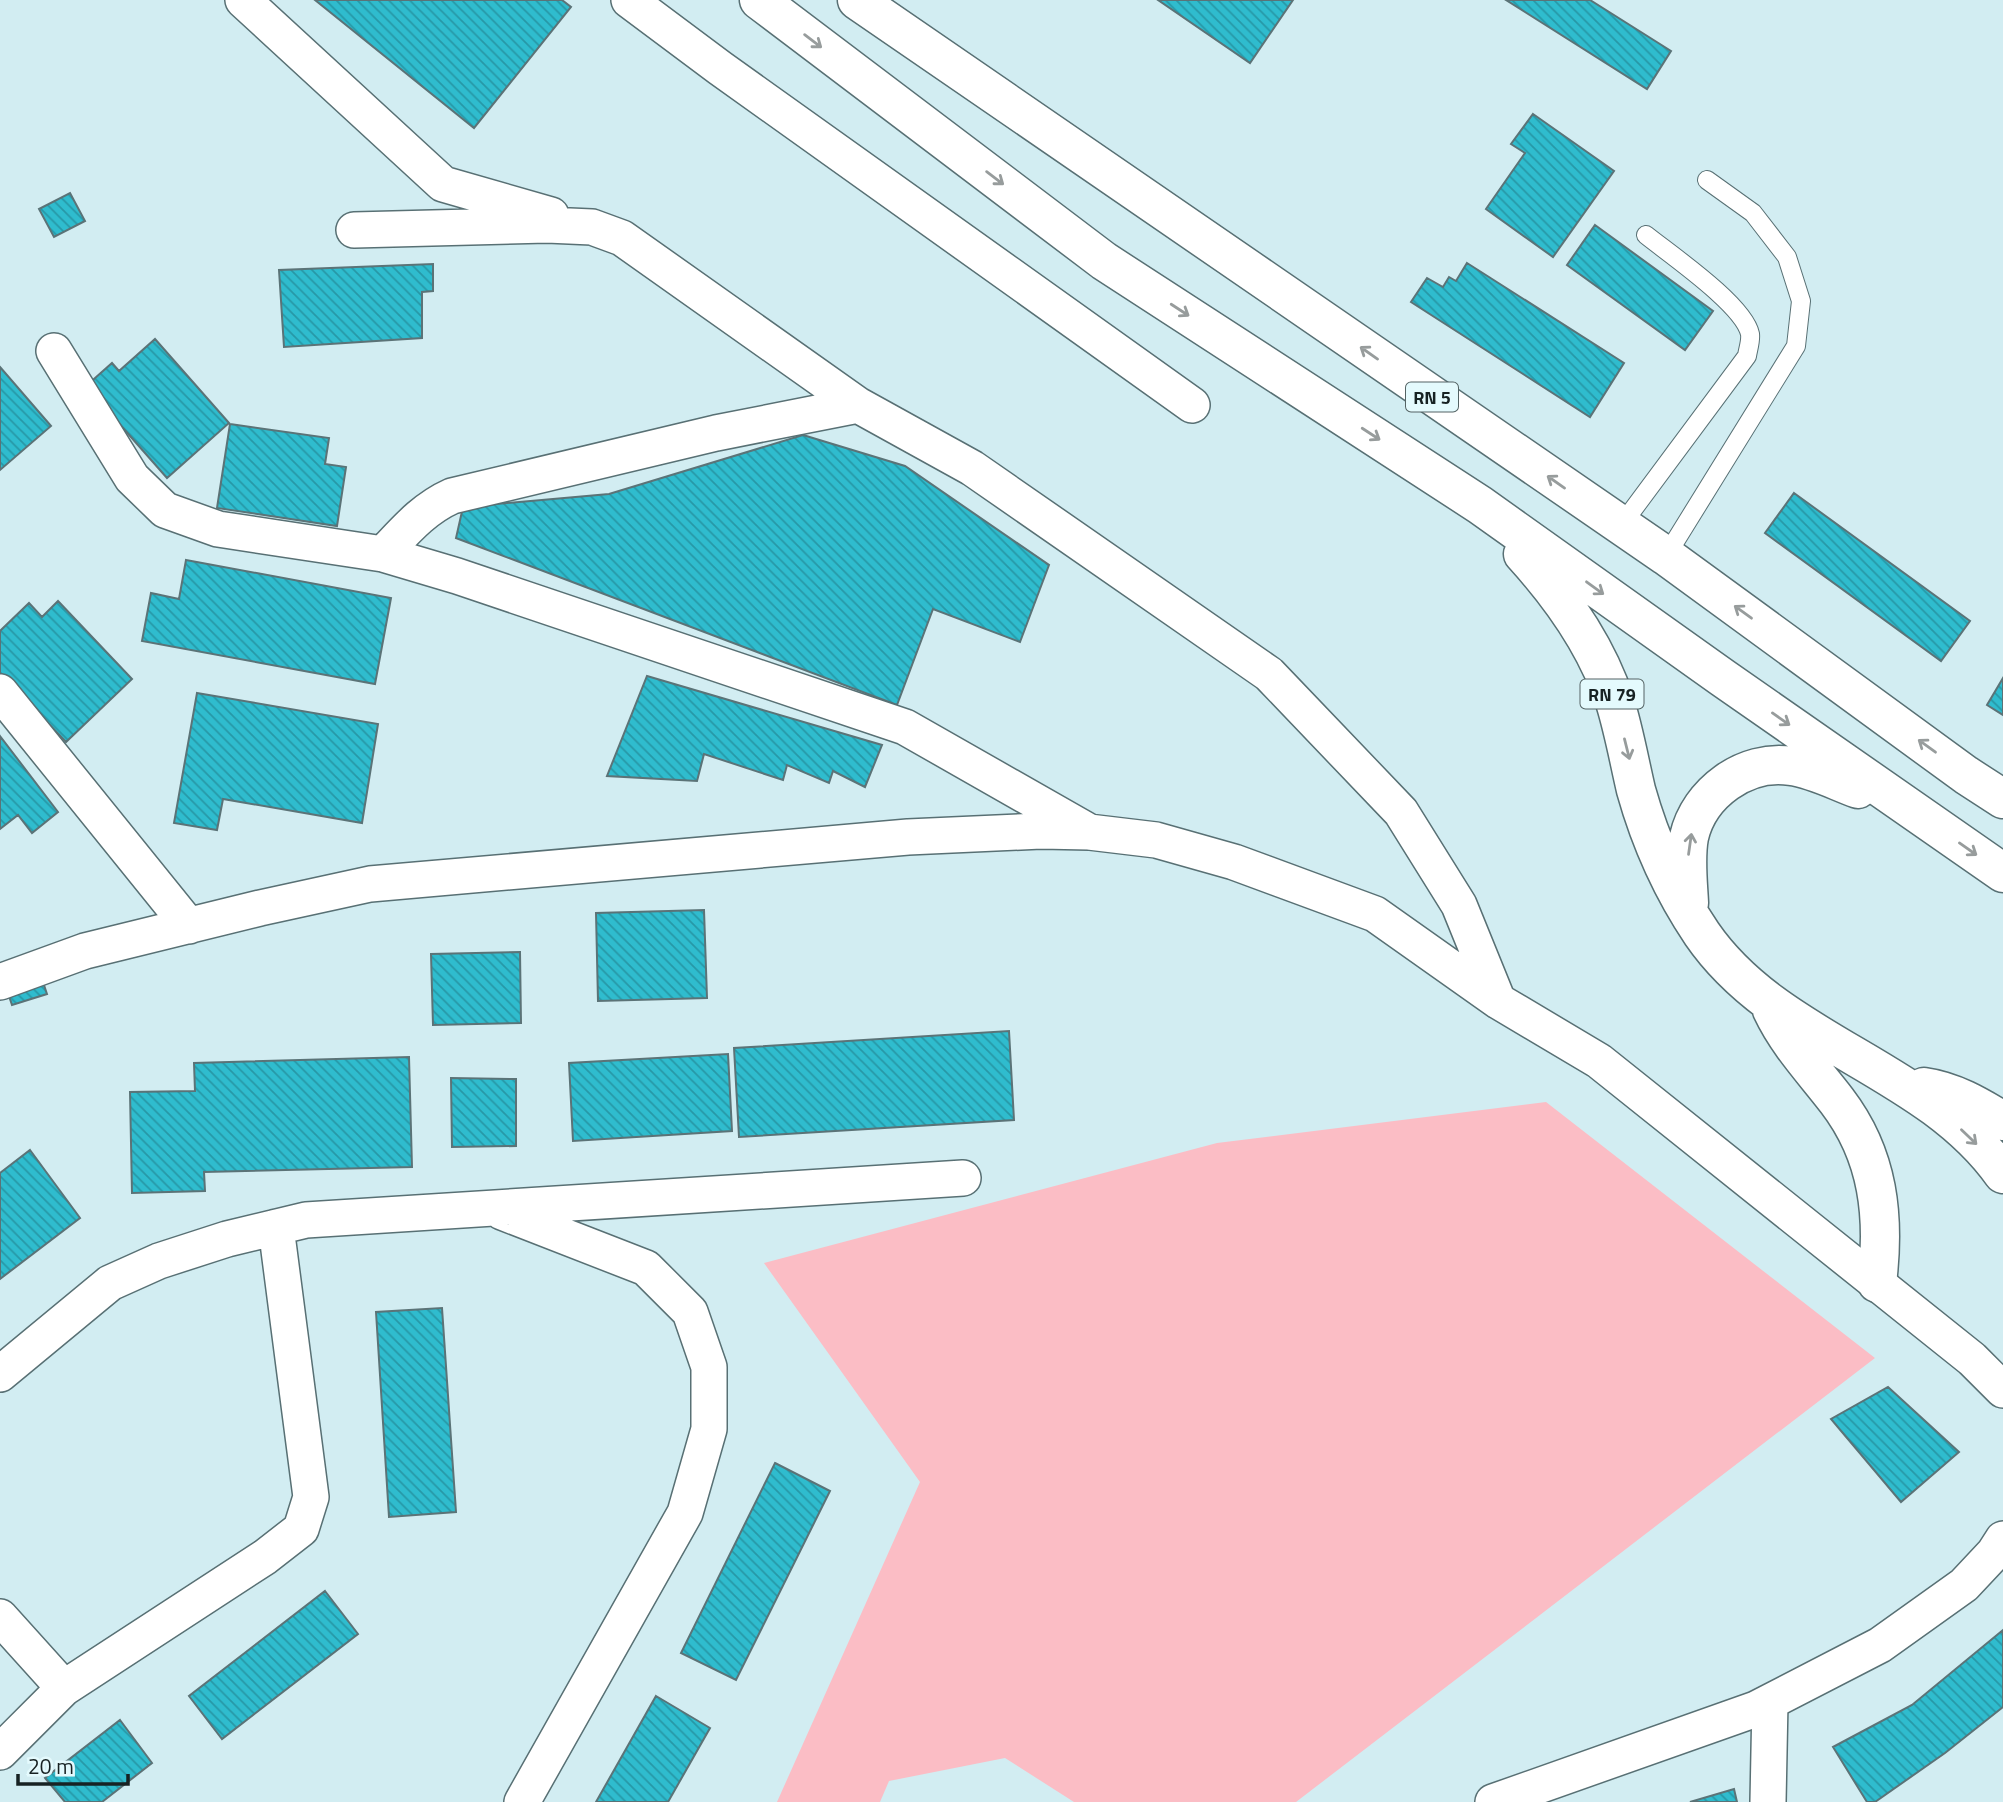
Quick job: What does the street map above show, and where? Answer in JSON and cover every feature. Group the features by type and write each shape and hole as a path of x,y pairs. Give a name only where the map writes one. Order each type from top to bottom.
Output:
{"highway":[{"path":"759,0 1104,261 1480,505 2003,873"},
{"name":"RN 5","path":"857,0 1620,527 1985,775 2003,799"},
{"name":"RN 79","path":"1480,505 1550,584 1576,621 1597,660 1614,701 1637,791 1651,833 1668,873 1703,935 1724,960 1785,1013 1895,1082"},
{"path":"1689,912 1689,837 1699,812 1716,791 1737,775 1763,766 1790,766 1817,773 1917,813"},
{"path":"1767,999 1791,1044 1855,1127 1870,1164 1879,1203 1882,1244 1877,1283"},
{"path":"1895,1082 1938,1089 1968,1101 2003,1121"},
{"path":"1895,1082 1933,1106 1968,1135 2003,1174"}],"street":[{"path":"243,0 443,184 622,238 858,405 972,468 1269,674 1401,812 1459,905 1498,1001"},
{"path":"629,0 1192,405"},
{"path":"354,230 547,225 592,227"},
{"path":"54,351 132,478 166,510 218,529 383,554 457,576 905,727 1089,832"},
{"path":"383,554 419,515 452,496 716,433 858,405"},
{"path":"0,692 189,926"},
{"path":"0,982 85,951 370,884 908,837 1041,831 1089,832 1156,840 1234,862 1375,914 1498,1001 1599,1061 1972,1359 2003,1390"},
{"path":"0,1374 110,1283 159,1261 227,1239 306,1220 963,1178"},
{"path":"490,1208 646,1268 690,1312 709,1367 709,1429 685,1513 522,1802"},
{"path":"0,1752 64,1688 265,1557 301,1529 311,1497 276,1227"},
{"path":"1493,1802 1743,1714 1770,1702 1880,1645 1964,1585 1994,1553 2003,1539"},
{"path":"0,1617 64,1688"},
{"path":"1768,1802 1770,1702"}],"lane":[{"path":"1666,556 1796,346 1801,301 1787,257 1754,213 1707,180"},
{"path":"1620,527 1747,356 1750,336 1742,317 1708,285 1646,235"}],"shaded area":[{"path":"1546,1102 1875,1358 1296,1802 1074,1802 1005,1758 889,1781 880,1802 777,1802 920,1482 764,1263 1217,1143"}],"building":[{"path":"315,0 562,0 571,7 474,128"},
{"path":"1158,0 1293,0 1250,63"},
{"path":"1506,0 1590,0 1671,51 1647,89"},
{"path":"1533,114 1614,171 1553,257 1486,209 1525,153 1511,144"},
{"path":"70,193 85,221 54,237 39,209"},
{"path":"1595,225 1713,311 1685,350 1567,265"},
{"path":"1467,263 1624,363 1590,417 1411,302 1427,278 1443,287 1449,277 1456,281"},
{"path":"433,264 433,291 422,292 422,338 284,347 279,270"},
{"path":"155,339 229,423 167,478 86,386 112,363 119,371"},
{"path":"0,367 51,426 0,470"},
{"path":"230,424 329,438 325,464 346,467 337,526 217,508"},
{"path":"803,435 905,466 1049,565 1020,642 933,609 897,705 456,538 463,507 609,494"},
{"path":"1794,493 1970,621 1941,661 1765,533"},
{"path":"186,560 391,598 375,684 142,641 151,593 179,599"},
{"path":"58,601 132,679 66,742 0,673 0,631 29,603 42,617"},
{"path":"647,676 882,745 865,787 833,771 829,783 787,765 783,780 704,754 697,781 607,776"},
{"path":"2003,678 2003,715 1987,705"},
{"path":"197,693 378,724 362,823 223,799 217,830 174,823"},
{"path":"0,736 58,812 32,833 18,815 0,829"},
{"path":"704,910 707,998 598,1001 596,913"},
{"path":"520,952 521,1023 433,1025 431,954"},
{"path":"40,973 47,994 12,1005 5,984"},
{"path":"1009,1031 1014,1120 739,1137 734,1048"},
{"path":"728,1054 732,1131 573,1141 569,1063"},
{"path":"409,1057 412,1167 204,1172 205,1191 132,1193 130,1092 195,1091 194,1063"},
{"path":"451,1078 516,1079 516,1146 452,1147"},
{"path":"30,1150 80,1218 0,1279 0,1173"},
{"path":"442,1308 456,1512 389,1517 376,1312"},
{"path":"1888,1387 1959,1452 1901,1502 1831,1419"},
{"path":"775,1463 830,1491 736,1680 681,1653"},
{"path":"325,1591 358,1634 222,1739 189,1696"},
{"path":"2003,1630 2003,1707 1945,1753 1875,1802 1867,1802 1833,1747 1912,1705"},
{"path":"656,1696 710,1728 668,1802 596,1802"},
{"path":"120,1720 152,1763 102,1802 65,1802 45,1778"},
{"path":"1734,1789 1737,1802 1690,1802"}]}
